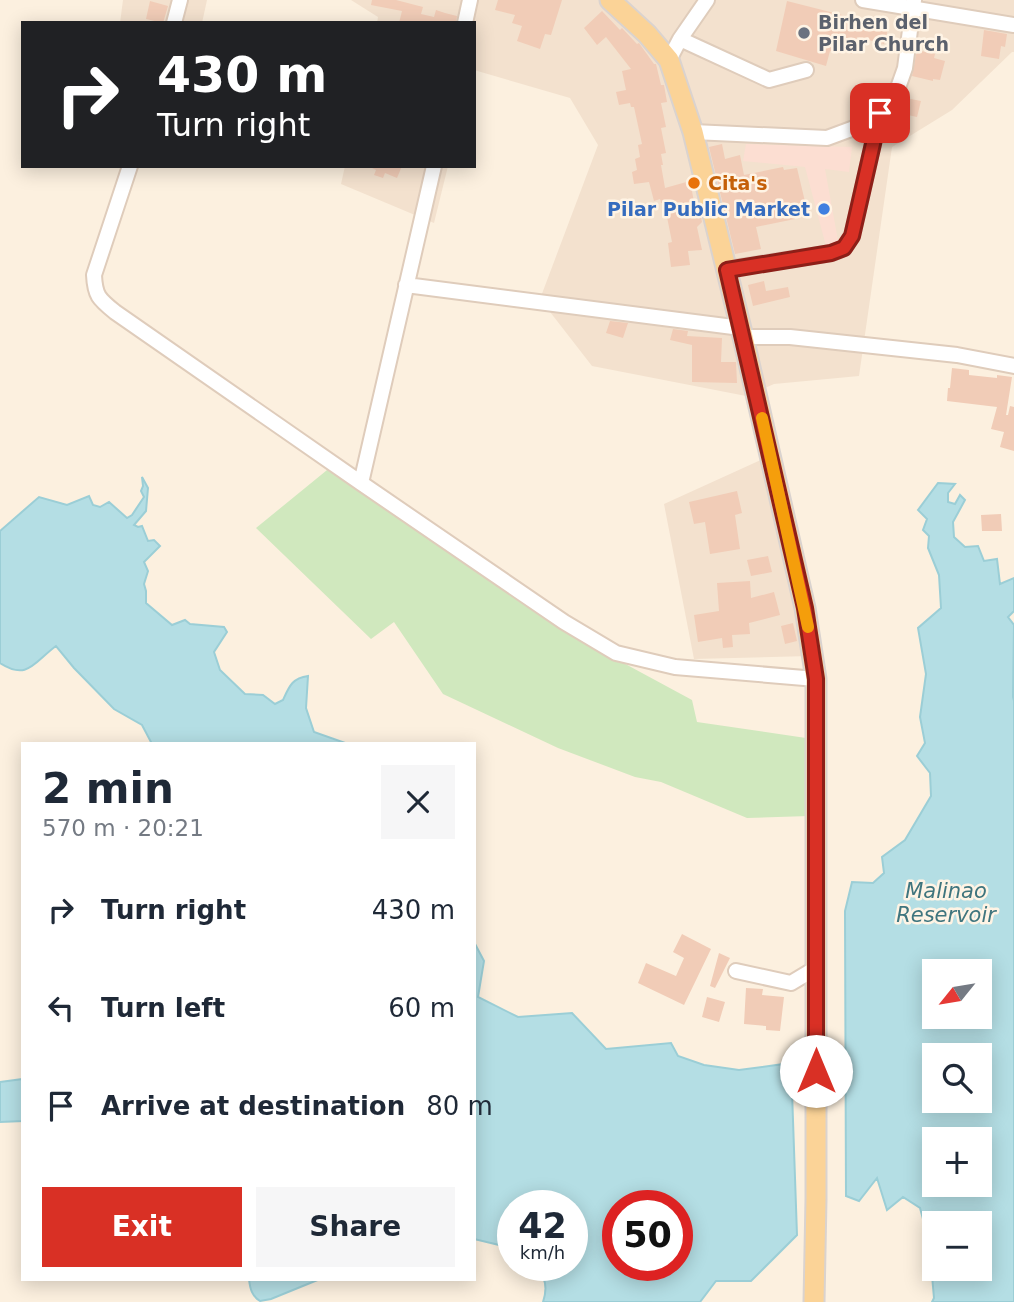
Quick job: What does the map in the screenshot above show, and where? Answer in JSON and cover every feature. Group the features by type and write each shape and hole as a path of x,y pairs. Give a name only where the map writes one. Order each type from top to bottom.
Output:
{"main road":[{"path":"610,0 648,34 669,60 693,132 805,608 816,679 814,1302"}],"street":[{"path":"175,21 180,0"},
{"path":"465,21 470,0"},
{"path":"669,60 707,0"},
{"path":"863,0 913,4 1014,25"},
{"path":"693,132 827,138 854,128 880,113 894,99 905,68 913,4"},
{"path":"680,39 769,80 806,70"},
{"path":"727,270 831,253 844,248 852,236 880,113"},
{"path":"129,168 94,275 94,288 100,299 360,483 564,622 616,653 675,667 816,679"},
{"path":"360,483 434,168"},
{"path":"406,285 742,333 957,355 1014,366"},
{"path":"736,971 791,983 816,968"}],"shaded area":[{"path":"123,0 207,0 202,21 120,21"},
{"path":"351,0 1014,0 1014,52 952,110 892,147 859,376 774,384 746,396 592,366 540,299 598,145 570,98 476,71 476,21 377,21 378,17"},
{"name":"Pilar Public Market","path":"746,144 852,147 849,172 825,169 839,246 826,246 805,167 743,161"},
{"path":"345,168 448,168 434,223 341,184"},
{"path":"765,458 810,656 694,659 664,504"}],"green space":[{"path":"332,466 605,653 692,700 697,722 806,738 809,816 747,818 661,782 635,777 558,748 443,694 394,622 371,639 256,528"}],"water":[{"path":"142,477 148,488 146,511 134,525 142,526 148,541 154,540 160,546 144,562 148,571 144,584 146,603 172,625 185,620 190,624 224,627 227,632 214,652 220,670 245,694 263,695 275,704 283,700 295,681 308,676 306,708 314,732 342,742 151,742 142,725 114,709 56,646 24,670 0,663 0,531 39,497 67,505 89,496 93,505 100,507 109,502 127,518 144,497 141,491"},
{"name":"Malinao Reservoir","path":"938,483 955,484 948,493 948,502 955,504 960,495 965,500 953,522 954,537 965,547 978,546 984,561 997,559 1000,584 1014,578 1014,611 1008,617 1014,625 1014,1302 932,1302 933,1281 992,1281 992,1211 922,1211 922,1215 920,1208 903,1197 887,1210 877,1178 859,1201 846,1196 845,911 852,882 873,883 884,873 882,857 905,840 931,796 930,773 917,756 925,743 920,717 926,674 918,628 941,608 939,575 928,548 929,536 923,530 927,519 918,510"},
{"path":"476,946 484,961 478,997 518,1017 572,1013 606,1049 671,1043 678,1056 704,1065 739,1070 791,1063 797,1235 751,1281 716,1281 700,1302 543,1302 545,1281 588,1281 588,1190 497,1190 497,1245 476,1239"},
{"path":"21,1079 21,1121 0,1122 0,1082"},
{"path":"249,1281 315,1281 260,1301 252,1292"}],"building":[{"path":"372,0 396,0 423,7 421,14 434,17 436,10 457,16 456,21 400,21 402,11 371,5"},
{"path":"498,0 562,0 551,35 545,34 540,49 517,41 522,26 512,23 515,15 495,10"},
{"path":"150,1 168,6 164,21 146,19"},
{"path":"787,1 888,29 884,44 857,37 852,54 830,51 826,66 776,51"},
{"path":"602,11 620,30 622,28 639,43 656,64 661,85 664,85 667,102 661,103 666,127 661,128 666,153 661,154 661,165 665,188 690,181 695,207 699,206 702,222 697,227 702,250 688,251 690,265 671,267 668,243 672,242 664,202 661,203 660,199 654,201 649,182 634,184 632,172 637,170 635,159 640,157 638,145 642,144 634,107 631,107 630,103 619,105 616,92 626,90 622,71 631,69 606,37 597,45 584,28"},
{"path":"984,30 1007,34 999,59 981,56"},
{"path":"917,50 935,54 934,58 945,61 940,80 912,76"},
{"path":"906,98 921,101 917,117 903,114"},
{"path":"722,144 725,159 740,155 744,175 783,167 784,170 797,168 807,210 793,213 795,219 756,227 761,249 735,254 709,147"},
{"path":"372,168 401,168 397,178 385,173 383,178 374,175 376,170"},
{"path":"764,281 766,291 788,287 790,297 753,306 748,285"},
{"path":"610,321 628,323 623,338 606,333"},
{"path":"673,329 688,331 687,336 722,338 721,362 736,362 737,383 692,382 692,345 670,340"},
{"path":"952,368 969,370 969,375 1012,377 1006,415 1010,406 1014,407 1014,451 1000,447 1004,432 991,429 997,407 947,401"},
{"path":"737,491 742,513 735,515 740,549 710,554 705,522 694,524 689,502"},
{"path":"1001,514 1002,531 982,531 981,515"},
{"path":"768,556 772,572 751,576 747,560"},
{"path":"750,581 751,598 774,592 780,615 749,623 750,634 732,635 733,647 723,648 722,638 698,642 694,615 719,611 717,583"},
{"path":"793,623 797,641 785,644 781,626"},
{"path":"682,934 711,949 684,1005 638,983 646,963 676,976 684,958 673,952"},
{"path":"719,953 730,958 715,988 710,986"},
{"path":"746,988 763,989 762,995 784,997 780,1031 766,1030 766,1026 744,1024"},
{"path":"707,997 725,1002 719,1022 702,1017"}],"slow traffic":[{"path":"762,418 808,627"}],"place":[{"name":"Birhen del Pilar Church","path":"804,33"},
{"name":"Cita's","path":"694,183"},
{"name":"Pilar Public Market","path":"824,209"}],"route":[{"path":"816,1071 816,679 805,608 727,270 831,253 844,248 852,236 880,113"}]}
